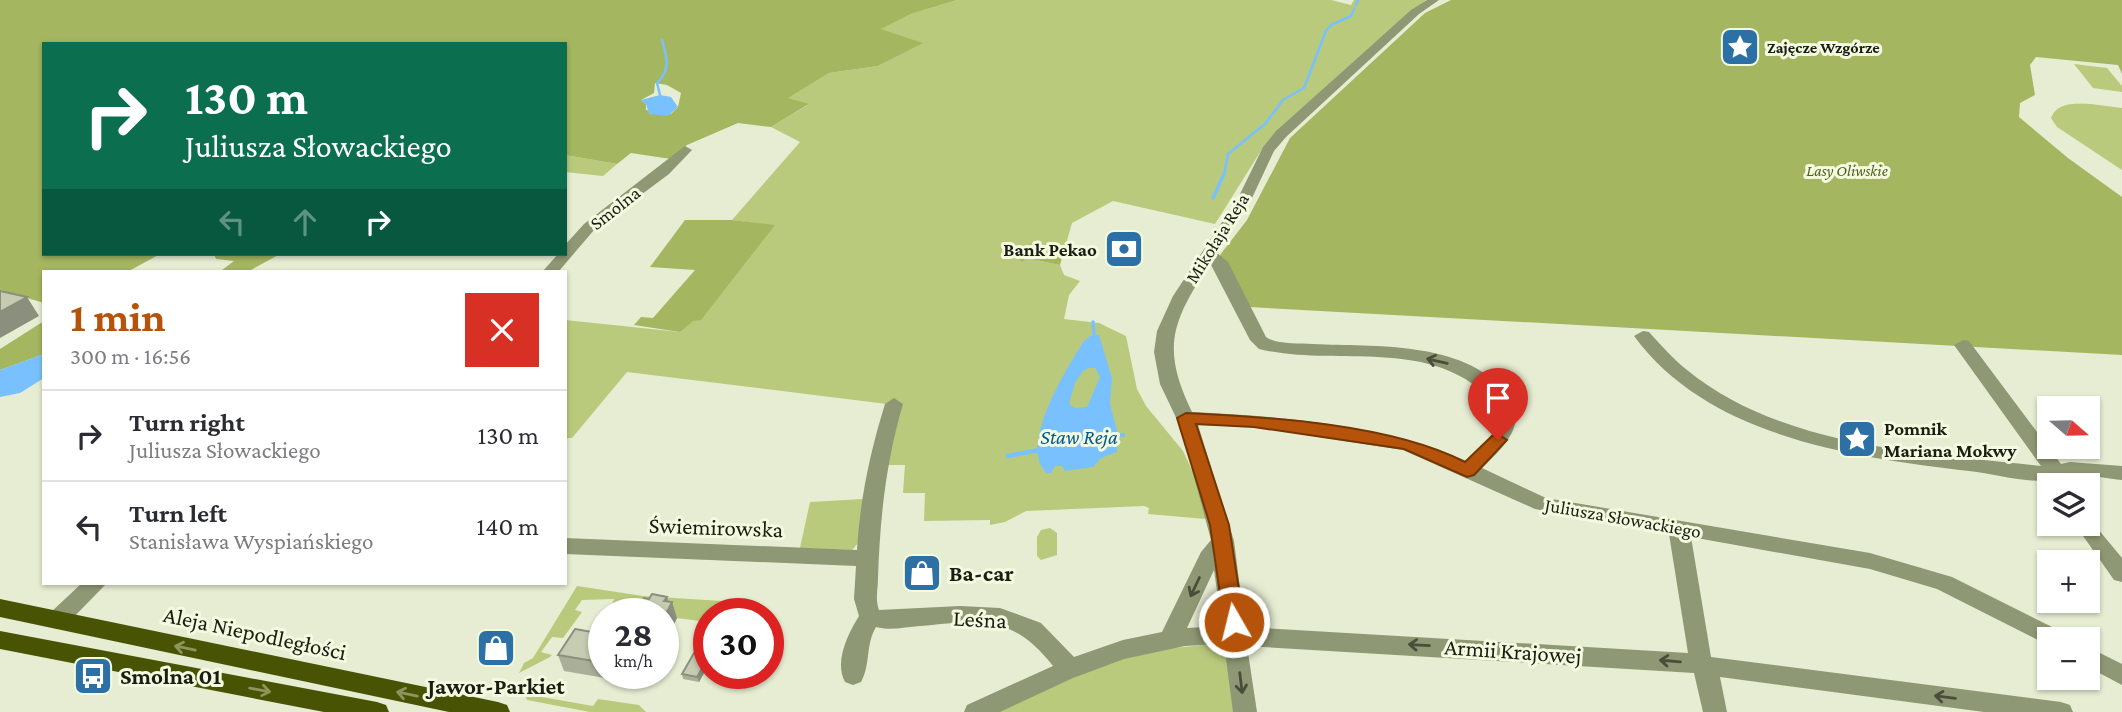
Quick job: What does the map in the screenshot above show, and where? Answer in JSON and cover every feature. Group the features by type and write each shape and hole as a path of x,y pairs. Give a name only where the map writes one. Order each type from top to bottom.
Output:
{"main road":[{"name":"Aleja Niepodległości","path":"0,608 498,712"},
{"path":"0,640 377,712"}],"street":[{"name":"Mikołaja Reja","path":"1245,712 1223,541 1201,461 1186,418 1169,384 1163,352 1170,321 1193,276 1244,198 1268,150 1415,12 1434,0"},
{"name":"Smolna","path":"567,252 589,227 664,171 685,150"},
{"path":"1207,254 1220,262 1265,345 1418,357 1469,370 1492,387 1507,410 1507,424 1498,440 1467,471"},
{"name":"Smolna","path":"552,270 564,256"},
{"path":"1193,276 1228,278"},
{"path":"1643,336 1660,358 1699,388 1760,420 1802,434 1890,452 2037,474"},
{"path":"1963,345 2051,473"},
{"path":"853,675 857,639 871,617 864,604 876,465 894,404"},
{"name":"Juliusza Słowackiego","path":"1186,418 1254,421 1406,444 1432,453 1542,505 1870,561 1920,575 1978,598 2037,629"},
{"path":"2100,474 2122,473"},
{"path":"1679,529 1703,665 1715,712"},
{"path":"2094,536 2122,574"},
{"path":"1171,637 1212,552 1223,541"},
{"name":"Świemirowska","path":"567,547 866,558"},
{"path":"57,620 94,585"},
{"name":"Leśna","path":"871,617 882,620 994,615 1014,620 1040,634 1070,669"},
{"name":"Armii Krajowej","path":"976,712 1125,647 1171,637 1236,636 1513,650 1703,665 2061,712"},
{"path":"2100,662 2122,674"}],"green space":[{"path":"0,0 957,0 911,14 881,29 923,43 878,66 829,73 788,98 809,104 771,127 738,123 687,145 671,159 631,153 617,164 567,155 567,42 42,42 42,256 156,256 131,270 42,270 42,302 0,290","holes":["655,83 667,85 681,93 678,107 671,114 646,110 646,104 641,100 654,93"]},
{"path":"957,0 1331,0 1351,5 1354,0 1426,0 1282,126 1264,146 1215,224 1113,201 1072,223 1064,251 1030,244 1026,258 1060,265 1064,275 1080,281 1069,295 1064,319 1099,323 1126,336 1137,389 1146,406 1183,451 1197,481 1206,519 1148,514 1149,508 1144,506 1026,511 1005,522 990,525 990,520 924,521 925,493 903,493 905,465 882,465 887,404 627,372 572,438 567,438 567,320 680,332 774,226 732,220 800,142 771,127 808,105 787,98 829,73 878,66 922,43 880,29 911,14"},
{"name":"Lasy Oliwskie","path":"1451,0 2122,0 2122,74 2118,65 2036,57 2030,65 2035,95 2020,103 2019,117 2068,158 2122,197 2122,355 1249,307 1220,255 1247,220 1290,138 1425,13"},
{"path":"2074,64 2107,68 2122,86 2122,92 2093,88"},
{"path":"2091,104 2122,108 2122,170 2057,127 2051,118 2063,106"},
{"path":"567,155 617,164 603,176 567,172"},
{"path":"685,220 732,220 775,225 701,320 693,321 680,332 634,325 641,317 653,318 695,270 650,267"},
{"path":"1030,244 1064,251 1060,265 1026,258 1022,262 1014,253"},
{"path":"215,256 276,256 251,270 222,270 234,261 216,259"},
{"path":"42,322 42,355 0,370 0,349"},
{"path":"863,499 859,542 852,550 800,548 810,502"},
{"path":"1050,528 1057,533 1057,555 1041,560 1037,556 1037,537 1041,530"},
{"path":"577,586 675,598 582,600 575,610 582,612 563,638 552,637 541,652 552,655 519,673 524,663 533,658"},
{"path":"679,598 693,599 693,620 679,618"},
{"path":"1213,644 1227,650 1237,712 998,712 1091,669 1144,651"},
{"path":"540,687 547,688 542,697 593,706 598,699 639,705 646,712 590,712 527,700 525,695"}],"water":[{"path":"660,95 671,97 678,107 668,116 649,114 646,104 641,100"},
{"name":"Staw Reja","path":"1099,335 1112,378 1110,404 1118,435 1117,452 1101,458 1093,467 1065,471 1062,466 1055,466 1051,473 1047,473 1039,461 1041,426 1057,387 1084,341 1090,336","holes":["1095,368 1100,377 1087,407 1075,408 1069,404 1075,383 1083,371"]},
{"path":"42,355 42,379 20,393 0,397 0,370"}],"building":[{"path":"0,291 27,297 0,312"},
{"path":"652,594 667,597 666,598 650,598"},
{"path":"575,629 588,631 588,660 558,655"},
{"path":"693,655 693,676 682,674"}],"waterway":[{"path":"1356,5 1358,0"},
{"path":"1224,175 1228,154 1265,124 1283,100 1304,88 1326,31 1331,25 1351,16 1354,9"},
{"path":"660,95 657,83 667,63 662,40"},
{"path":"1213,198 1224,174"},
{"path":"1093,322 1094,335"},
{"path":"1118,435 1123,435"},
{"path":"1008,456 1039,450"}],"place":[{"name":"Zajęcze Wzgórze","path":"1740,47"},
{"name":"Bank Pekao","path":"1124,249"},
{"name":"Pomnik Mariana Mokwy","path":"1857,439"},
{"name":"Ba-car","path":"922,573"},
{"name":"Jawor-Parkiet","path":"496,648"},
{"name":"Smolna 01","path":"93,676"}],"route":[{"path":"1234,622 1223,541 1186,418 1254,421 1406,444 1432,453 1467,471 1498,440"}]}
